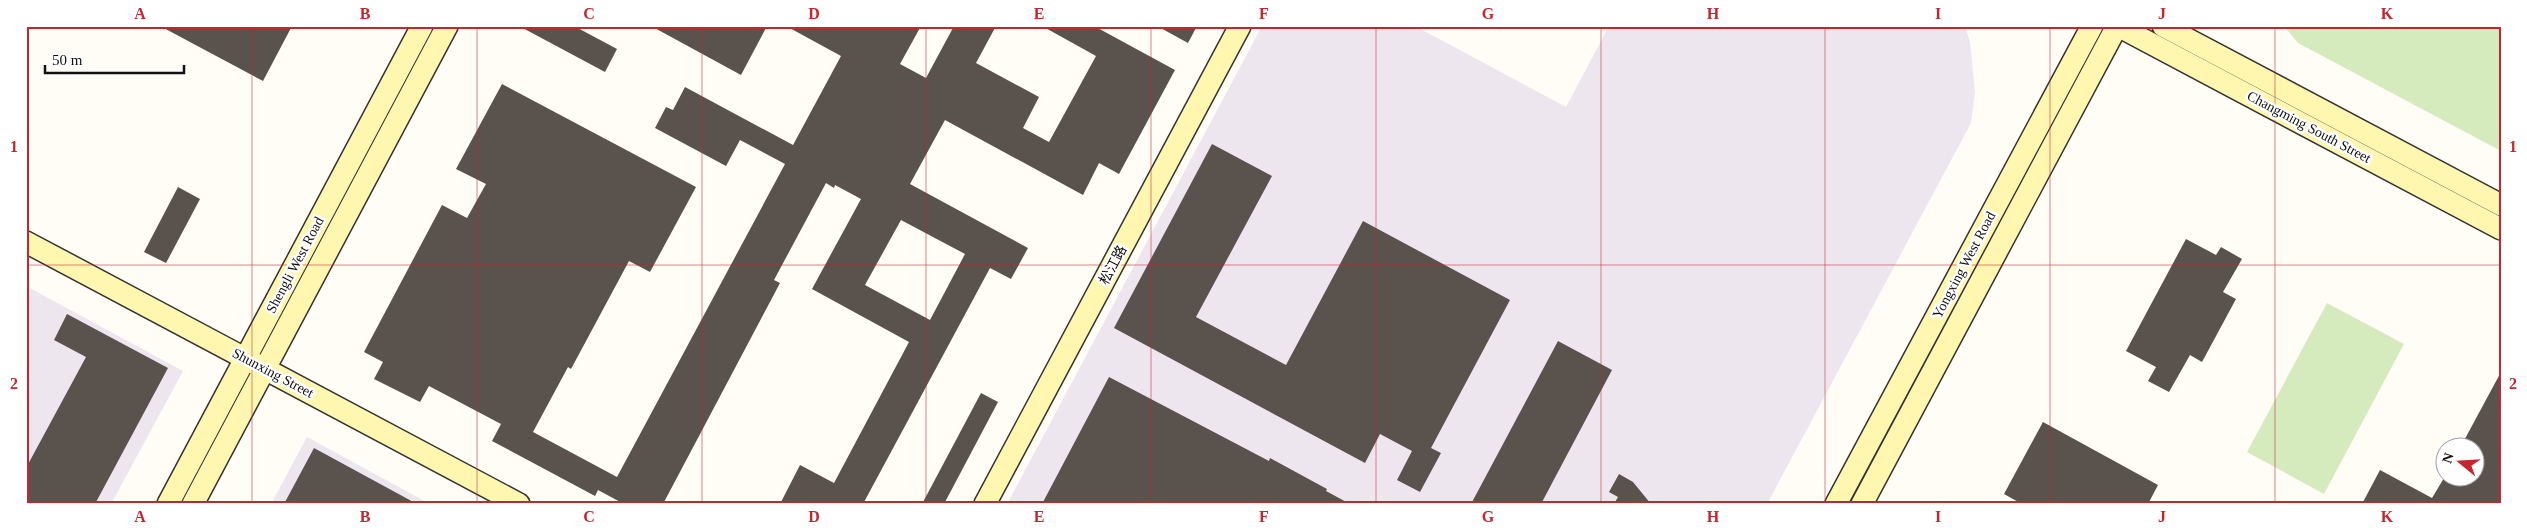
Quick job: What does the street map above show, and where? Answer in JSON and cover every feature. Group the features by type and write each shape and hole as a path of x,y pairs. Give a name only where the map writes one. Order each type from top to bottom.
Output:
{"main road":[{"name":"Shengli West Road","path":"168,504 422,26"},
{"name":"Shengli West Road","path":"193,504 447,26"},
{"name":"松江路","path":"985,504 1240,26"},
{"name":"Yongxing West Road","path":"1836,504 2092,26"},
{"name":"Yongxing West Road","path":"1862,504 2117,26"},
{"name":"Changming South Street","path":"2117,26 2501,228"},
{"name":"Changming South Street","path":"2163,26 2501,205"},
{"name":"Shunxing Street","path":"26,242 519,504"}],"shaded area":[{"path":"1262,26 1415,26 1566,107 1609,26 1965,26 1970,42 1975,92 1971,123 1767,504 1007,504"},
{"path":"26,286 183,371 111,504 26,504"},
{"path":"307,437 430,504 271,504"}],"green space":[{"path":"2284,26 2501,26 2501,151 2298,43"},
{"path":"2327,303 2404,344 2324,494 2247,452"}],"building":[{"path":"160,26 292,26 263,81"},
{"path":"519,26 574,26 617,49 605,72"},
{"path":"651,26 767,26 741,75"},
{"path":"786,26 921,26 900,64 926,78 954,26 996,26 976,63 1039,97 1023,128 1049,142 1096,56 1042,26 1094,26 1175,70 1119,174 1099,163 1083,195 945,120 910,184 1028,248 1011,279 990,268 863,504 780,504 800,465 834,483 909,342 812,289 861,199 835,185 834,188 826,183 774,280 780,283 663,504 624,504 598,490 595,496 492,441 501,424 429,386 420,402 374,379 383,362 364,352 442,205 467,218 486,184 456,169 502,84 696,187 650,272 629,261 571,369 568,367 533,432 617,477 785,164 740,140 726,166 655,128 666,107 673,110 685,87 793,145 841,56","holes":["901,220 965,254 930,320 865,285"]},
{"path":"1157,26 1197,26 1188,43"},
{"path":"1212,144 1272,176 1196,317 1286,365 1363,221 1510,300 1431,448 1441,453 1420,492 1397,480 1412,451 1380,434 1365,463 1114,328"},
{"path":"178,187 200,199 166,263 144,252"},
{"path":"2186,239 2216,255 2221,247 2242,259 2223,292 2236,299 2202,362 2190,355 2169,392 2148,381 2156,367 2126,351"},
{"path":"67,314 168,368 95,504 26,504 26,468 86,357 54,340"},
{"path":"1558,341 1612,370 1541,504 1471,504"},
{"path":"2501,372 2501,504 2362,504 2380,470 2432,498 2438,488 2484,488 2484,438 2465,438"},
{"path":"1109,377 1269,461 1270,458 1327,489 1326,491 1350,504 1042,504"},
{"path":"981,393 998,402 944,504 922,504"},
{"path":"2043,422 2158,485 2148,504 2022,504 2004,494"},
{"path":"314,448 417,504 284,504"},
{"path":"1619,474 1633,482 1651,504 1614,504 1618,497 1609,492"}]}
